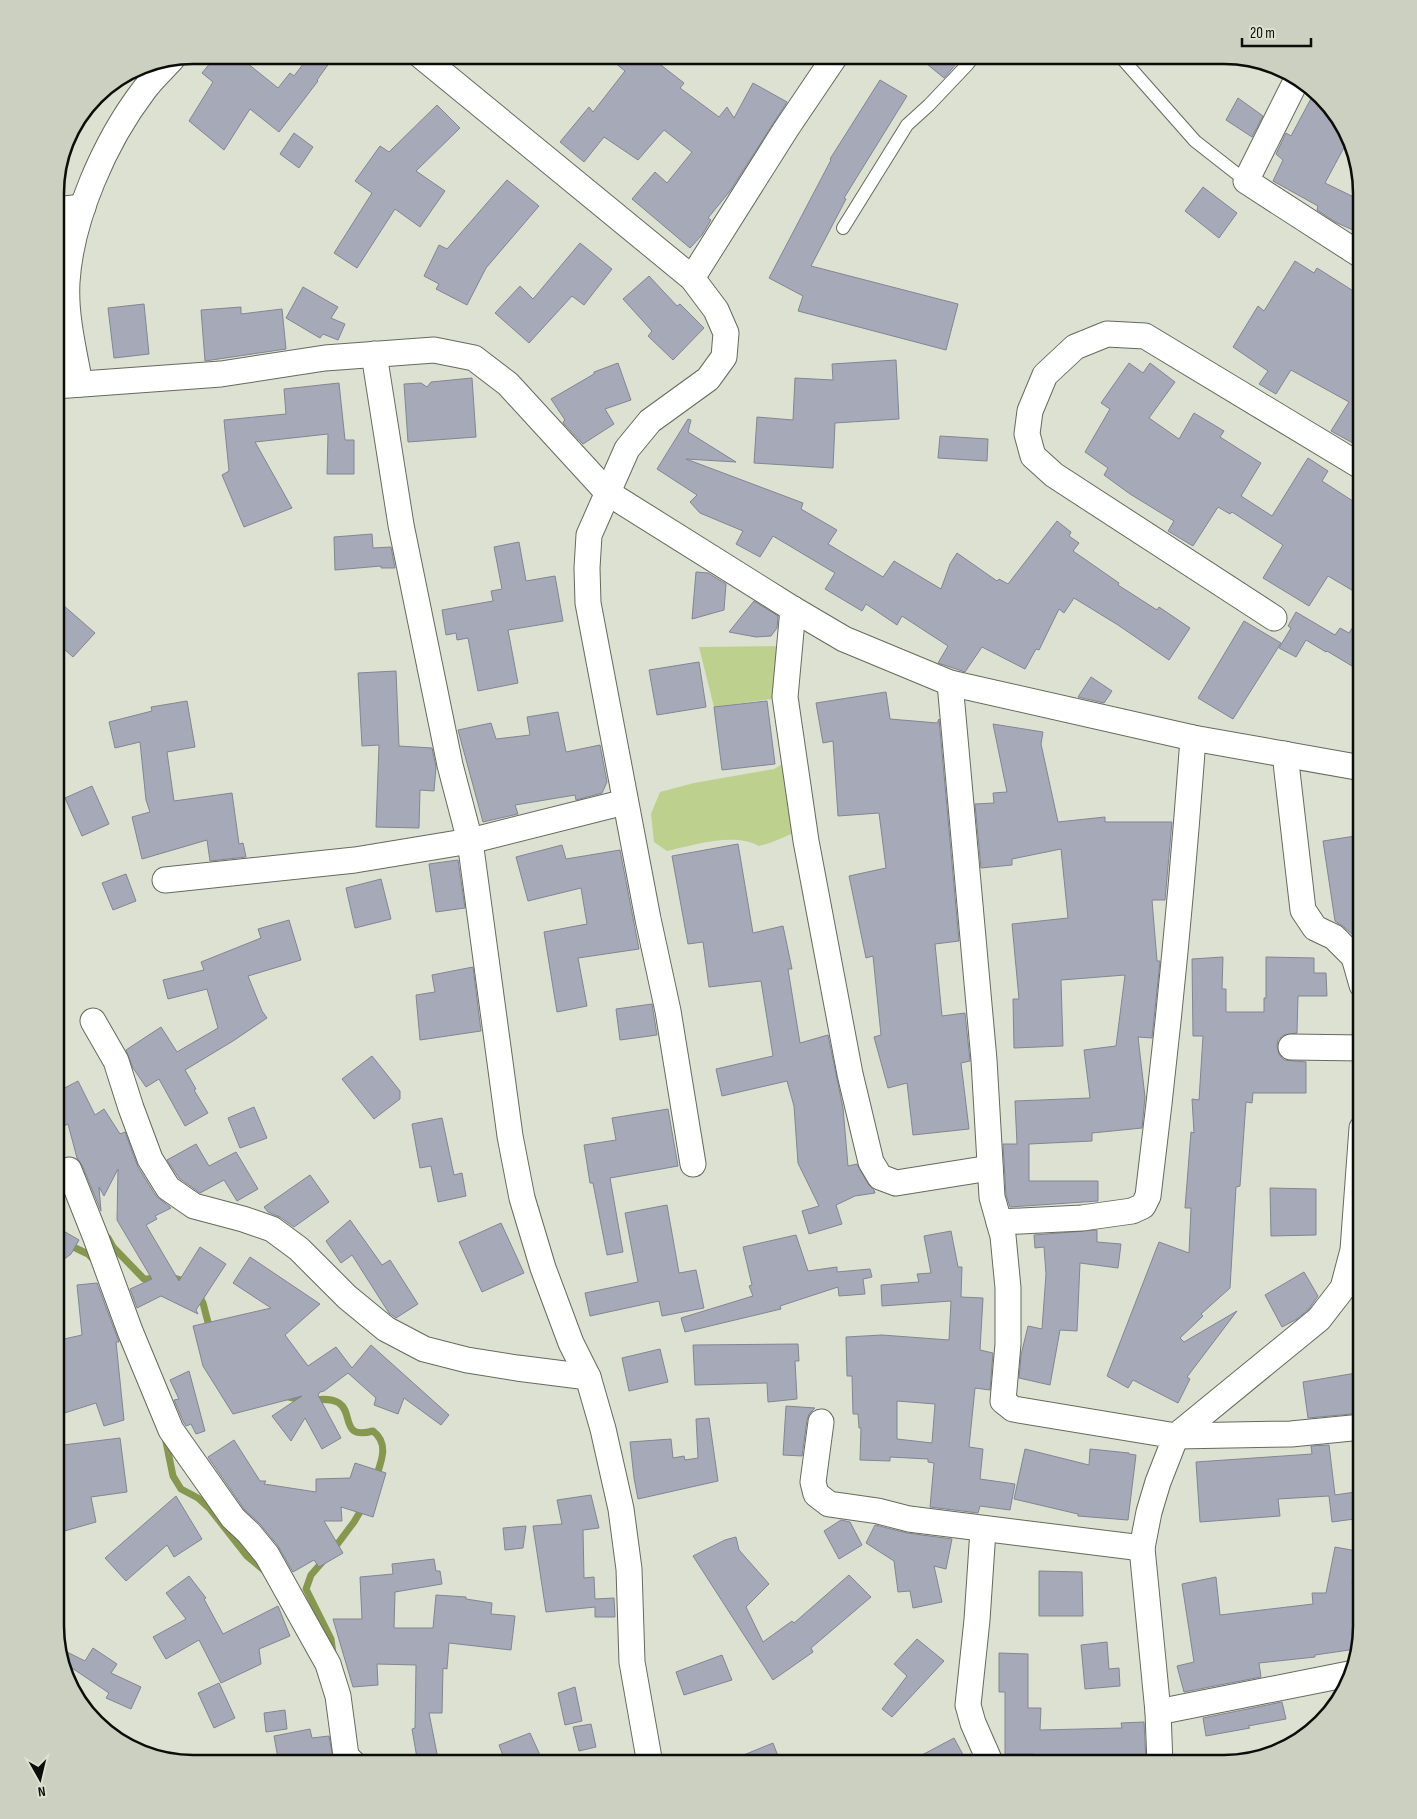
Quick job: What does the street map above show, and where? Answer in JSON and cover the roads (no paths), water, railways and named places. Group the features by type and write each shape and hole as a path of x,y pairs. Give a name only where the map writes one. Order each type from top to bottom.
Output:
{"street":[{"path":"431,64 692,278 716,310 726,333 724,357 708,379 650,421 627,449 589,535 587,568 588,594 625,802 668,1011 693,1164"},
{"path":"692,278 791,121 830,64"},
{"path":"80,384 70,324 67,283 72,246 95,173 121,124 145,89 165,67"},
{"path":"1295,85 1246,181 1353,250"},
{"path":"64,209 83,207"},
{"path":"1274,618 1054,475 1033,456 1027,434 1030,410 1045,375 1074,347 1107,334 1145,336 1353,462"},
{"path":"64,385 221,374 325,358 434,350 474,358 508,384 608,492 793,610 844,639 950,683 1194,738 1353,766"},
{"path":"374,354 403,535 450,766 470,841 510,1136 522,1198 543,1268 571,1343 588,1377 603,1429 621,1510 628,1570 632,1662 648,1755"},
{"path":"793,610 785,697 806,841 850,1074 871,1162 880,1176 896,1183 990,1168"},
{"path":"950,683 984,1060 992,1198 1003,1236 1008,1288 1008,1344 1003,1401 1013,1409 1176,1436 1291,1434 1353,1428"},
{"path":"999,1222 1082,1218 1132,1211 1143,1206 1148,1196 1166,1055 1194,738"},
{"path":"1284,754 1302,910 1316,928 1334,937 1353,956"},
{"path":"166,880 355,860 470,841 625,802"},
{"path":"93,1021 116,1061 150,1159 168,1188 194,1206 272,1229 299,1249 347,1297 386,1329 424,1349 467,1360 588,1377"},
{"path":"1291,1046 1353,1048"},
{"path":"69,1170 130,1331 172,1430 233,1518 249,1533 267,1555 328,1664 338,1696 346,1755"},
{"path":"1160,1755 1158,1712 1142,1548 1149,1512 1158,1482 1176,1436 1318,1319 1343,1288 1353,1250"},
{"path":"821,1422 813,1482 816,1494 830,1504 878,1511 909,1519 983,1530 1142,1548"},
{"path":"983,1530 977,1620 968,1705 973,1723 987,1755"},
{"path":"1158,1712 1343,1675"}],"lane":[{"path":"843,228 907,125 969,64"},
{"path":"1127,64 1195,141 1246,181"}],"waterway":[{"path":"108,1238 113,1247 144,1279 171,1278 186,1283"},
{"path":"67,1244 88,1254 94,1260"},
{"path":"198,1293 203,1303 210,1330"},
{"path":"284,1396 302,1400 328,1399 336,1401 343,1407 352,1429 363,1433 373,1431 378,1436 383,1447 383,1454 375,1480"},
{"path":"165,1437 173,1476 181,1489 198,1498 210,1509 247,1556 265,1571"},
{"path":"333,1550 364,1505"},
{"path":"324,1560 311,1575 306,1589 331,1639 333,1654"}]}
